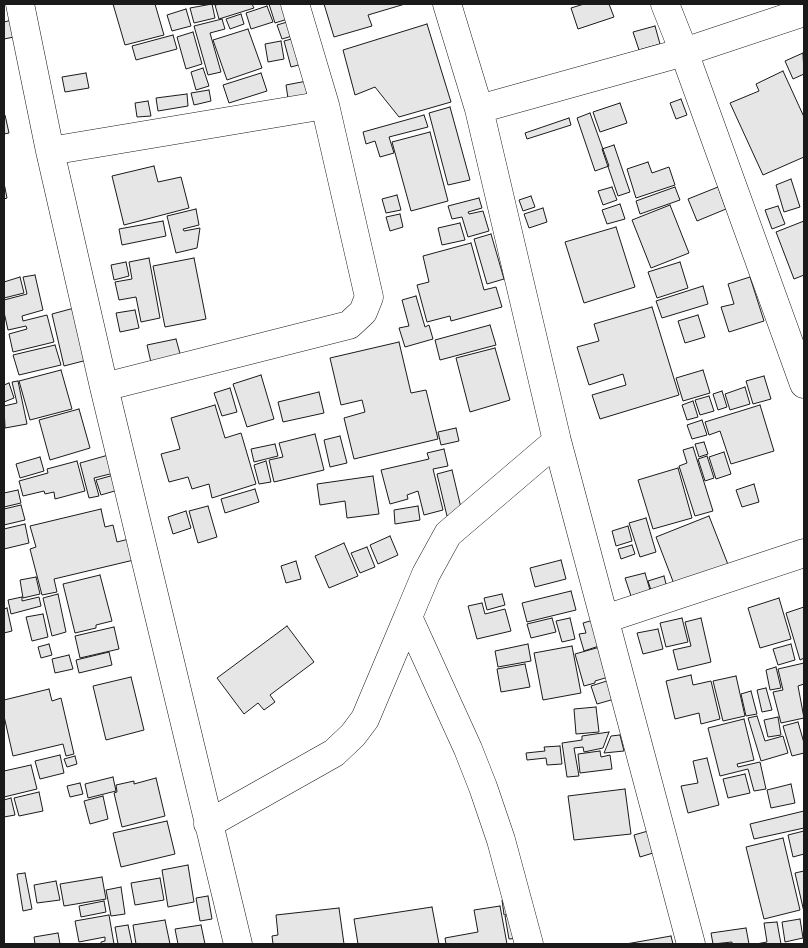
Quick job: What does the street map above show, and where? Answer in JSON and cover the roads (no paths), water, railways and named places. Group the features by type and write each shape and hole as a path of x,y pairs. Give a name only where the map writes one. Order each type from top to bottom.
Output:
{"street":[{"path":"20,4 50,151 104,387 238,944"},
{"path":"104,387 349,324 363,312 369,297 325,105 296,4"},
{"path":"447,4 479,109 557,441 691,944"},
{"path":"665,4 804,384"},
{"path":"479,109 684,52 804,12"},
{"path":"50,151 325,105"},
{"path":"208,824 334,753 353,735 365,719 426,574 448,534 557,441"},
{"path":"605,619 804,553"},
{"path":"408,617 446,698 484,787 501,840 529,944"}]}
